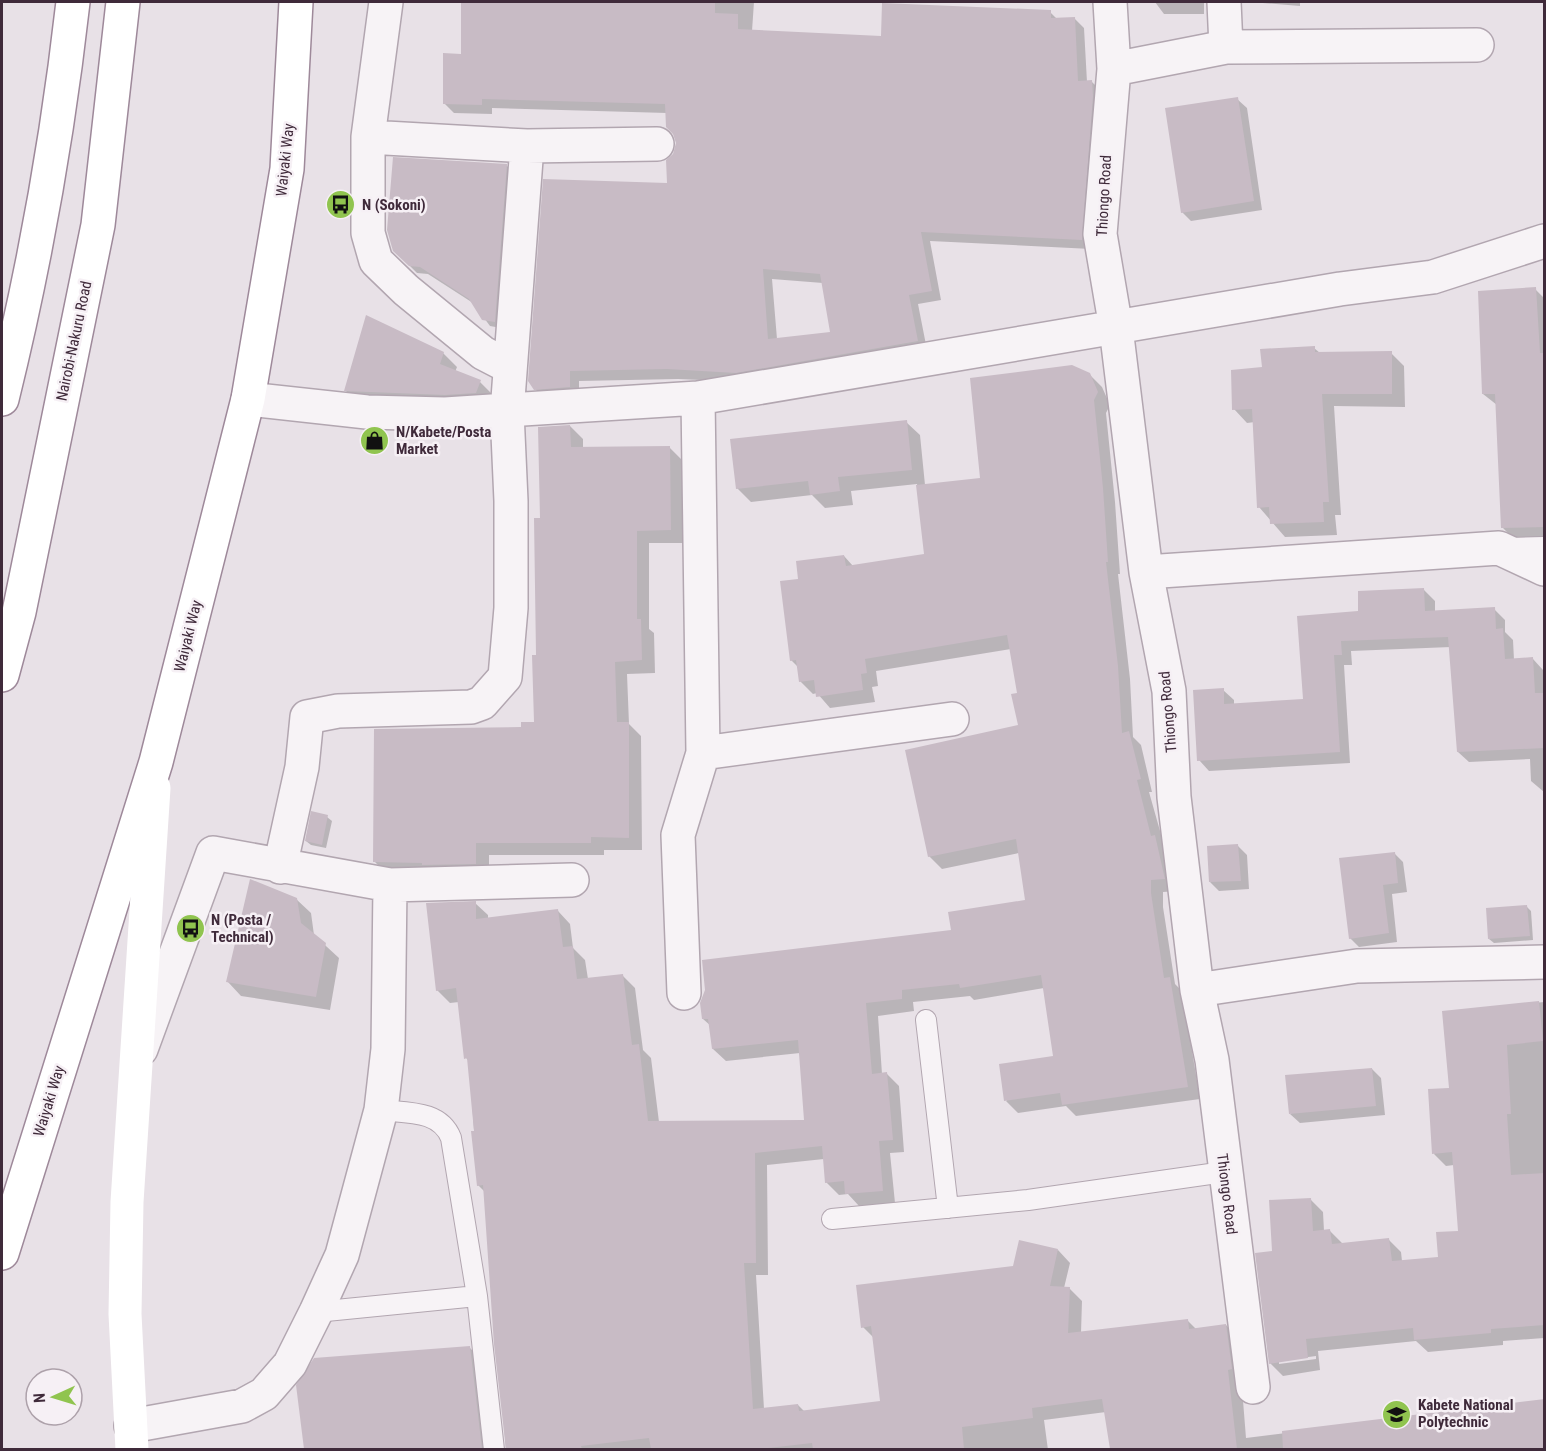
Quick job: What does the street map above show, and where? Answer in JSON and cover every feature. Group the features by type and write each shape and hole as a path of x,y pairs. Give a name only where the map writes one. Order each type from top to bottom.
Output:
{"main road":[{"path":"2,399 18,331 65,74 73,2"},
{"name":"Nairobi-Nakuru Road","path":"2,675 19,612 98,225 123,2"},
{"name":"Waiyaki Way","path":"2,1253 156,762 248,399 286,169 296,2"},
{"path":"131,1438 125,1314 126,1236 156,762"}],"street":[{"path":"386,2 368,137 368,233 376,261 406,290 483,353 510,367"},
{"name":"Thiongo Road","path":"1110,2 1114,69 1100,234 1116,328 1146,572 1169,691 1174,797 1197,990 1212,1060 1224,1172 1253,1387"},
{"path":"1224,2 1226,47"},
{"path":"1114,69 1226,47 1477,45"},
{"path":"368,137 527,146 657,144"},
{"path":"280,867 302,767 307,717 338,711 471,706 482,703 505,676 511,596 511,501 507,412 527,146"},
{"path":"248,399 367,412 445,414 507,412 698,398 1340,289 1432,277 1545,241"},
{"path":"684,993 678,836 703,753 698,398"},
{"path":"1146,572 1499,548 1545,569"},
{"path":"703,753 952,719"},
{"path":"137,1059 213,853 280,867 390,885 572,880"},
{"path":"131,1438 242,1406 264,1394 290,1364 316,1312 342,1255 381,1110 388,1049 390,885"},
{"path":"1197,990 1357,966 1545,962"}],"lane":[{"path":"1499,548 1545,548"},
{"path":"926,1020 948,1208"},
{"path":"381,1110 432,1117 445,1124 448,1130 477,1296 494,1449"},
{"path":"832,1219 1028,1200 1224,1172"},
{"path":"316,1312 477,1296"}],"building":[{"path":"461,2 715,2 715,13 738,14 738,29 881,36 882,3 1051,10 1051,18 1075,17 1078,81 1092,80 1093,96 1082,240 921,232 932,291 909,295 918,341 736,373 667,369 570,371 570,387 534,390 528,381 543,179 667,183 666,160 673,154 676,143 673,134 666,127 665,104 482,99 482,105 443,104 443,53 461,54","holes":["763,269 820,274 830,332 768,339"]},
{"path":"1238,97 1254,201 1181,213 1165,108"},
{"path":"393,157 507,164 495,322 482,320 469,299 420,267 409,266 393,251 387,230"},
{"path":"1536,287 1540,353 1545,353 1545,527 1501,528 1495,394 1482,394 1478,291"},
{"path":"366,315 444,352 440,364 481,380 476,393 445,395 344,391"},
{"path":"1315,346 1315,352 1392,351 1392,394 1322,394 1329,502 1323,502 1324,522 1270,524 1269,507 1257,508 1252,409 1232,410 1231,370 1262,367 1260,349"},
{"path":"1072,365 1090,373 1098,392 1094,400 1122,733 1129,731 1141,779 1137,780 1151,836 1155,835 1165,879 1151,880 1151,893 1164,978 1170,977 1188,1087 1062,1105 1060,1093 1004,1101 999,1064 1053,1056 1041,975 960,988 959,984 902,990 902,999 866,1003 872,1074 887,1072 893,1140 879,1141 883,1191 845,1194 844,1181 825,1183 822,1146 755,1153 756,1263 744,1263 753,1409 798,1404 799,1411 880,1401 871,1326 861,1328 856,1285 1013,1266 1019,1240 1058,1249 1050,1286 1070,1287 1068,1333 1188,1319 1189,1329 1226,1324 1232,1369 1228,1370 1237,1449 1110,1449 1102,1399 1032,1408 1033,1418 962,1427 964,1449 813,1449 812,1443 760,1449 651,1449 649,1438 581,1446 582,1449 506,1449 494,1344 483,1185 477,1186 467,1058 464,1059 456,988 436,991 426,903 476,901 476,919 558,909 563,947 573,946 577,979 623,974 632,1045 639,1044 648,1121 804,1120 798,1040 712,1049 708,1019 702,1019 700,1003 705,990 702,960 951,930 948,912 1025,900 1016,839 928,857 905,750 1018,725 1011,694 1017,693 1007,635 865,659 867,673 861,674 863,690 816,697 814,680 799,682 796,660 790,661 780,581 798,579 796,561 844,555 846,566 924,554 916,485 980,478 970,378"},
{"path":"907,420 912,470 838,477 840,491 810,495 808,481 736,489 730,439"},
{"path":"570,425 571,447 670,446 671,530 637,531 637,619 641,619 642,660 615,662 617,722 629,722 629,838 591,837 591,843 476,843 476,864 422,865 422,863 373,862 374,729 521,727 521,722 534,722 532,655 536,655 534,518 540,518 538,427"},
{"path":"1424,588 1425,611 1495,607 1496,629 1503,628 1505,659 1533,657 1535,693 1545,693 1545,748 1457,752 1448,637 1341,641 1342,655 1334,655 1340,752 1197,761 1193,690 1224,688 1224,704 1303,699 1297,616 1358,611 1358,591"},
{"path":"311,811 328,815 322,845 305,841"},
{"path":"1238,844 1241,881 1209,882 1207,846"},
{"path":"1395,852 1398,883 1383,885 1389,933 1349,939 1339,858"},
{"path":"250,879 297,898 301,923 326,943 316,997 226,982"},
{"path":"1527,905 1530,936 1488,939 1486,908"},
{"path":"1539,1001 1543,1041 1507,1045 1511,1114 1507,1114 1511,1175 1545,1173 1545,1325 1491,1329 1491,1333 1414,1340 1413,1328 1306,1339 1308,1358 1269,1364 1255,1253 1272,1251 1269,1200 1311,1198 1313,1231 1330,1229 1332,1244 1389,1238 1392,1261 1438,1257 1436,1232 1458,1231 1452,1152 1432,1154 1428,1089 1449,1088 1442,1011"},
{"path":"1372,1068 1376,1106 1289,1114 1285,1075"},
{"path":"470,1346 482,1449 304,1449 296,1385 314,1358"},
{"path":"1545,1399 1545,1449 1283,1449 1282,1431"}],"place":[{"name":"N (Sokoni)","path":"341,205"},
{"name":"N/Kabete/Posta Market","path":"375,441"},
{"name":"N (Posta / Technical)","path":"190,929"},
{"name":"Kabete National Polytechnic","path":"1397,1414"}]}
